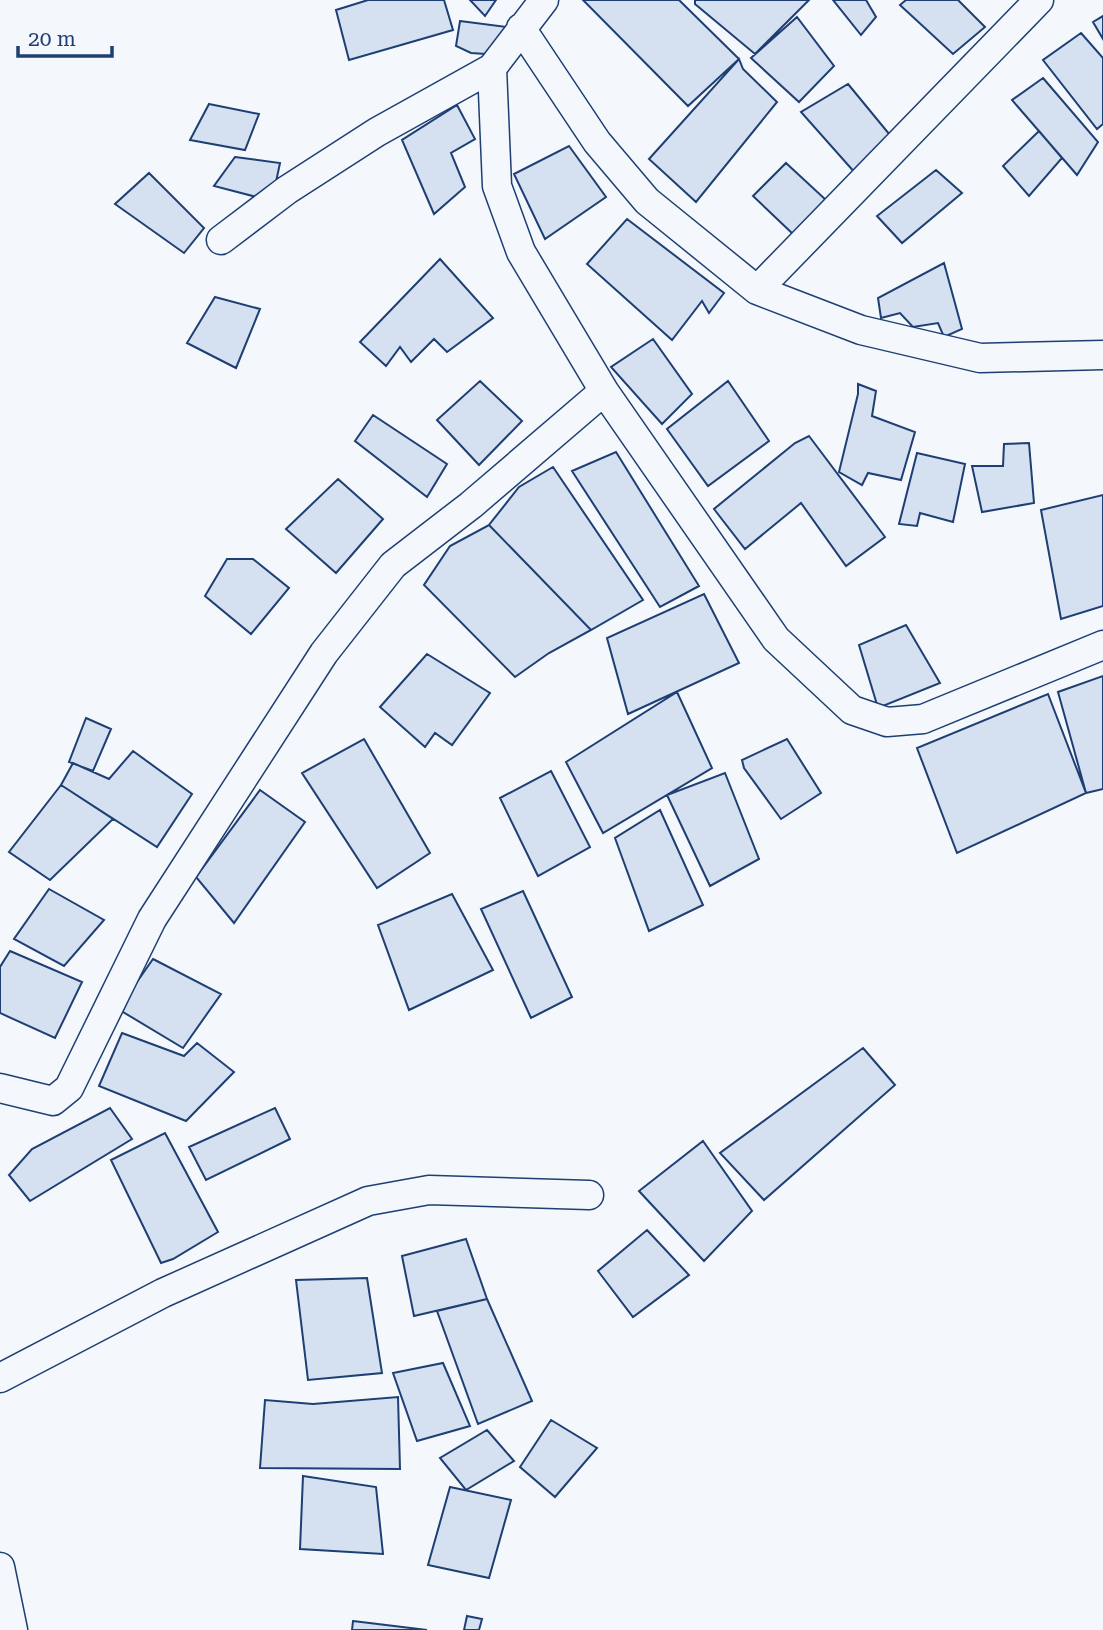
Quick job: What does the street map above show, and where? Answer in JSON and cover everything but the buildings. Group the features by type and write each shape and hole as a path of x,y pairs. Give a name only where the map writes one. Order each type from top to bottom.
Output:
{"street":[{"path":"221,240 287,190 376,132 492,68 544,0"},
{"path":"757,290 1040,0"},
{"path":"521,28 597,142 648,201 757,290 862,330 981,358 1103,355"},
{"path":"492,68 497,186 521,252 604,391 776,639 852,710 887,722 923,719 1103,645"},
{"path":"0,1088 53,1101 69,1088 152,919 324,653 393,565 471,505 604,391"},
{"path":"0,1378 163,1293 368,1201 429,1190 589,1195"},
{"path":"0,1567 7,1613"}]}
